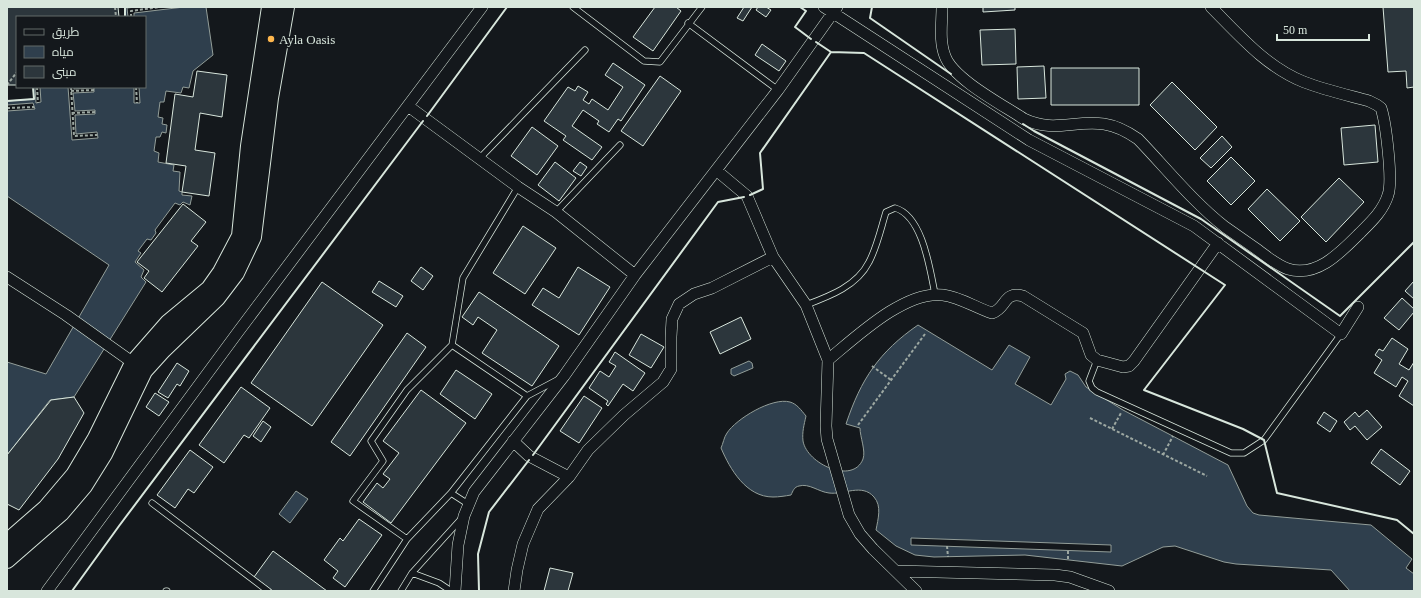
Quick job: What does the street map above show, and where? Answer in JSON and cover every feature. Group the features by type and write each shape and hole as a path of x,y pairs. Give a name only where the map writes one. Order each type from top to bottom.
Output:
{"street":[{"path":"270,7 272,48"},
{"path":"7,542 46,508 74,476 139,367 168,323 209,289 221,272 240,236 249,146 272,48 286,7"},
{"path":"47,591 482,7"},
{"path":"456,591 458,545 464,516 474,492 564,376 635,275 778,90 831,9 842,7"},
{"path":"942,7 942,44 945,56 951,67 961,77 1024,119 1035,124 1047,126 1104,124 1126,131 1138,139 1200,204 1224,226 1278,265 1298,271 1316,268 1336,256 1375,218 1385,204 1389,194 1390,181 1381,108 1369,101 1304,82 1285,73 1263,57 1211,7"},
{"path":"831,9 1029,140 1194,226 1341,334 1358,307"},
{"path":"408,106 518,187 556,212 635,275"},
{"path":"716,170 747,196 773,257 806,305 828,360 827,439 835,462 849,515 860,534 916,591"},
{"path":"828,360 895,308 911,299 935,294 945,295 992,313 997,310 1010,296 1015,294 1022,296 1083,333 1091,355 1097,360 1123,367 1128,366 1134,361 1218,243"},
{"path":"514,591 523,544 538,509 568,477 588,450 624,415 663,382 672,369 672,319 679,304 694,294 712,288 773,257"},
{"path":"7,277 66,315 139,367"},
{"path":"7,560 61,513 84,486 104,454 139,367"},
{"path":"513,441 529,456 568,477"},
{"path":"896,571 1055,575 1070,577 1109,591"}],"lane":[{"path":"574,7 644,61 660,62 688,23 702,7"},
{"path":"688,23 778,90"},
{"path":"479,159 585,50"},
{"path":"556,212 620,144"},
{"path":"407,539 352,501 383,461 371,441 407,390 452,345 463,278 518,187"},
{"path":"806,305 842,290 856,278 869,262 886,212 895,208 906,213 917,231 925,250 935,294"},
{"path":"1097,360 1089,381 1092,388 1097,392 1231,453 1238,454 1244,453 1264,440 1341,334"},
{"path":"452,345 527,396"},
{"path":"373,591 407,539 451,493 527,396 564,376"},
{"path":"451,493 468,504"},
{"path":"152,503 268,591"},
{"path":"401,591 412,573 464,516"},
{"path":"412,573 439,583 451,591"}],"path":[{"path":"131,16 130,11 160,7"},
{"path":"7,85 16,73"},
{"path":"38,88 38,103"},
{"path":"70,88 74,136 97,135"},
{"path":"136,88 137,103"},
{"path":"71,91 94,90"},
{"path":"7,108 34,106"},
{"path":"72,113 95,112"},
{"path":"858,425 924,334"},
{"path":"872,366 891,380"},
{"path":"1112,429 1123,410"},
{"path":"1090,418 1207,476"},
{"path":"1163,454 1172,436"},
{"path":"947,546 948,557"},
{"path":"1068,550 1068,560"}],"water":[{"path":"125,7 206,7 213,55 193,71 189,88 183,87 181,93 166,91 164,102 160,102 158,117 163,118 162,124 167,125 166,133 162,132 160,137 156,137 154,151 159,153 158,162 174,165 173,171 180,172 179,191 182,192 182,195 192,196 190,205 183,202 180,205 175,203 155,230 156,233 151,240 147,239 138,251 141,253 135,262 144,270 141,277 146,282 74,397 50,400 7,455 7,362 46,374 109,265 7,196 7,101 34,99 33,88 146,88 146,16 125,16"},
{"path":"918,325 992,370 1009,345 1030,357 1015,384 1051,405 1066,379 1065,374 1070,371 1078,375 1086,387 1123,410 1228,465 1247,506 1253,513 1259,515 1371,525 1412,559 1406,568 1414,574 1414,591 1350,591 1331,570 1236,564 1224,562 1175,546 1163,547 1122,566 1025,555 934,557 915,555 896,546 876,530 879,508 874,497 869,493 853,490 829,493 803,485 796,487 791,495 780,497 763,496 747,487 734,473 721,448 726,435 732,427 755,410 782,401 795,404 806,416 803,441 806,449 821,464 841,471 858,467 864,456 860,428 846,424 858,393 865,380 882,356 904,335"},
{"path":"749,361 752,363 753,368 734,376 731,374 731,369"},
{"path":"296,491 308,499 290,523 279,514"}],"pier":[{"path":"184,7 134,13 134,16 128,16 127,8"},
{"path":"35,88 40,88 41,102 36,103"},
{"path":"68,88 94,88 94,92 73,93 75,111 95,110 95,114 75,115 76,134 97,132 98,138 72,140"},
{"path":"134,88 139,88 140,103 134,103"},
{"path":"33,103 35,109 7,111 7,105"},
{"path":"911,538 1111,545 1111,552 911,545"}],"building":[{"path":"7,7 118,7 119,16 16,16 16,85 7,85"},
{"path":"655,7 676,7 681,11 653,51 633,37"},
{"path":"744,7 752,7 743,21 737,18"},
{"path":"758,7 766,7 771,10 766,17 756,10"},
{"path":"983,7 1015,7 1015,10 983,12"},
{"path":"1383,7 1414,7 1414,87 1407,88 1406,71 1388,72"},
{"path":"1015,29 1016,64 982,65 980,30"},
{"path":"762,44 786,61 779,71 755,55"},
{"path":"613,63 645,85 621,121 618,119 609,132 597,124 599,121 583,110 572,126 602,147 592,160 563,140 566,136 544,121 568,87 575,91 578,86 588,92 583,100 589,104 592,99 608,110 623,87 605,75"},
{"path":"1044,66 1046,98 1018,99 1017,67"},
{"path":"1051,68 1139,68 1139,105 1051,105"},
{"path":"197,71 227,75 222,117 200,113 195,150 215,153 209,196 182,192 186,166 166,163 175,94 193,97"},
{"path":"660,76 681,91 643,146 621,131"},
{"path":"1172,82 1217,127 1195,150 1150,105"},
{"path":"1375,125 1378,162 1344,165 1341,128"},
{"path":"532,127 558,146 537,175 511,156"},
{"path":"1222,136 1232,147 1211,168 1200,158"},
{"path":"1231,157 1255,181 1231,205 1207,181"},
{"path":"555,162 576,178 559,201 538,185"},
{"path":"580,162 587,167 581,176 573,171"},
{"path":"1339,178 1364,202 1326,242 1301,217"},
{"path":"1267,189 1300,221 1280,241 1248,209"},
{"path":"183,204 206,222 191,241 198,246 162,292 144,278 149,271 137,262"},
{"path":"523,226 556,248 525,294 493,273"},
{"path":"421,267 433,276 423,290 411,281"},
{"path":"578,267 610,287 579,335 532,305 543,288 559,298"},
{"path":"379,281 403,296 396,307 372,292"},
{"path":"1414,281 1414,299 1405,291"},
{"path":"322,282 383,325 312,426 251,383"},
{"path":"479,292 559,346 532,386 482,353 497,330 478,317 473,325 462,317"},
{"path":"1402,298 1414,309 1414,312 1399,330 1384,318"},
{"path":"741,317 751,339 720,354 710,332"},
{"path":"407,333 426,347 350,456 331,442"},
{"path":"641,334 664,347 651,368 629,355"},
{"path":"1392,338 1408,349 1399,364 1409,370 1414,362 1414,406 1399,396 1408,381 1402,377 1396,387 1374,373 1382,360 1375,355 1379,349 1383,351"},
{"path":"615,352 645,373 633,391 623,384 608,406 606,404 608,401 589,388 600,371 609,377 616,366 609,362"},
{"path":"177,363 189,371 180,386 177,384 168,398 158,392"},
{"path":"456,370 492,394 475,419 440,394"},
{"path":"241,387 270,408 249,438 244,435 224,463 199,445"},
{"path":"421,390 466,423 391,523 363,502 377,483 383,488 390,479 383,474 399,453 383,441"},
{"path":"155,393 169,402 159,416 146,407"},
{"path":"584,396 602,408 579,443 560,431"},
{"path":"74,397 84,413 58,459 19,510 7,504 7,455 51,400"},
{"path":"1367,410 1382,427 1367,440 1355,426 1350,430 1344,422 1355,412 1359,417"},
{"path":"1324,412 1337,421 1330,432 1317,423"},
{"path":"263,421 271,427 261,442 253,436"},
{"path":"1381,449 1410,471 1400,485 1371,463"},
{"path":"190,450 213,467 194,493 188,489 175,508 157,495"},
{"path":"359,519 382,535 345,587 333,578 338,571 324,560 340,538 343,541"},
{"path":"273,551 327,591 273,591 254,577"},
{"path":"550,568 573,573 568,591 544,591"}],"wall":[{"path":"125,7 125,16"},
{"path":"427,116 507,7"},
{"path":"800,7 806,11 795,27 811,39"},
{"path":"872,7 870,18 951,74"},
{"path":"816,42 831,52 864,53 1225,285 1144,390 1243,429 1264,440 1277,493 1397,520 1414,534"},
{"path":"750,195 763,189 760,153 831,52"},
{"path":"7,101 34,99 33,88"},
{"path":"72,591 119,526 423,121"},
{"path":"1023,124 1201,219 1340,316 1414,242"},
{"path":"533,455 718,202 744,197"},
{"path":"479,591 478,554 489,512 529,460"}],"place":[{"name":"Ayla Oasis","path":"271,39"}]}
